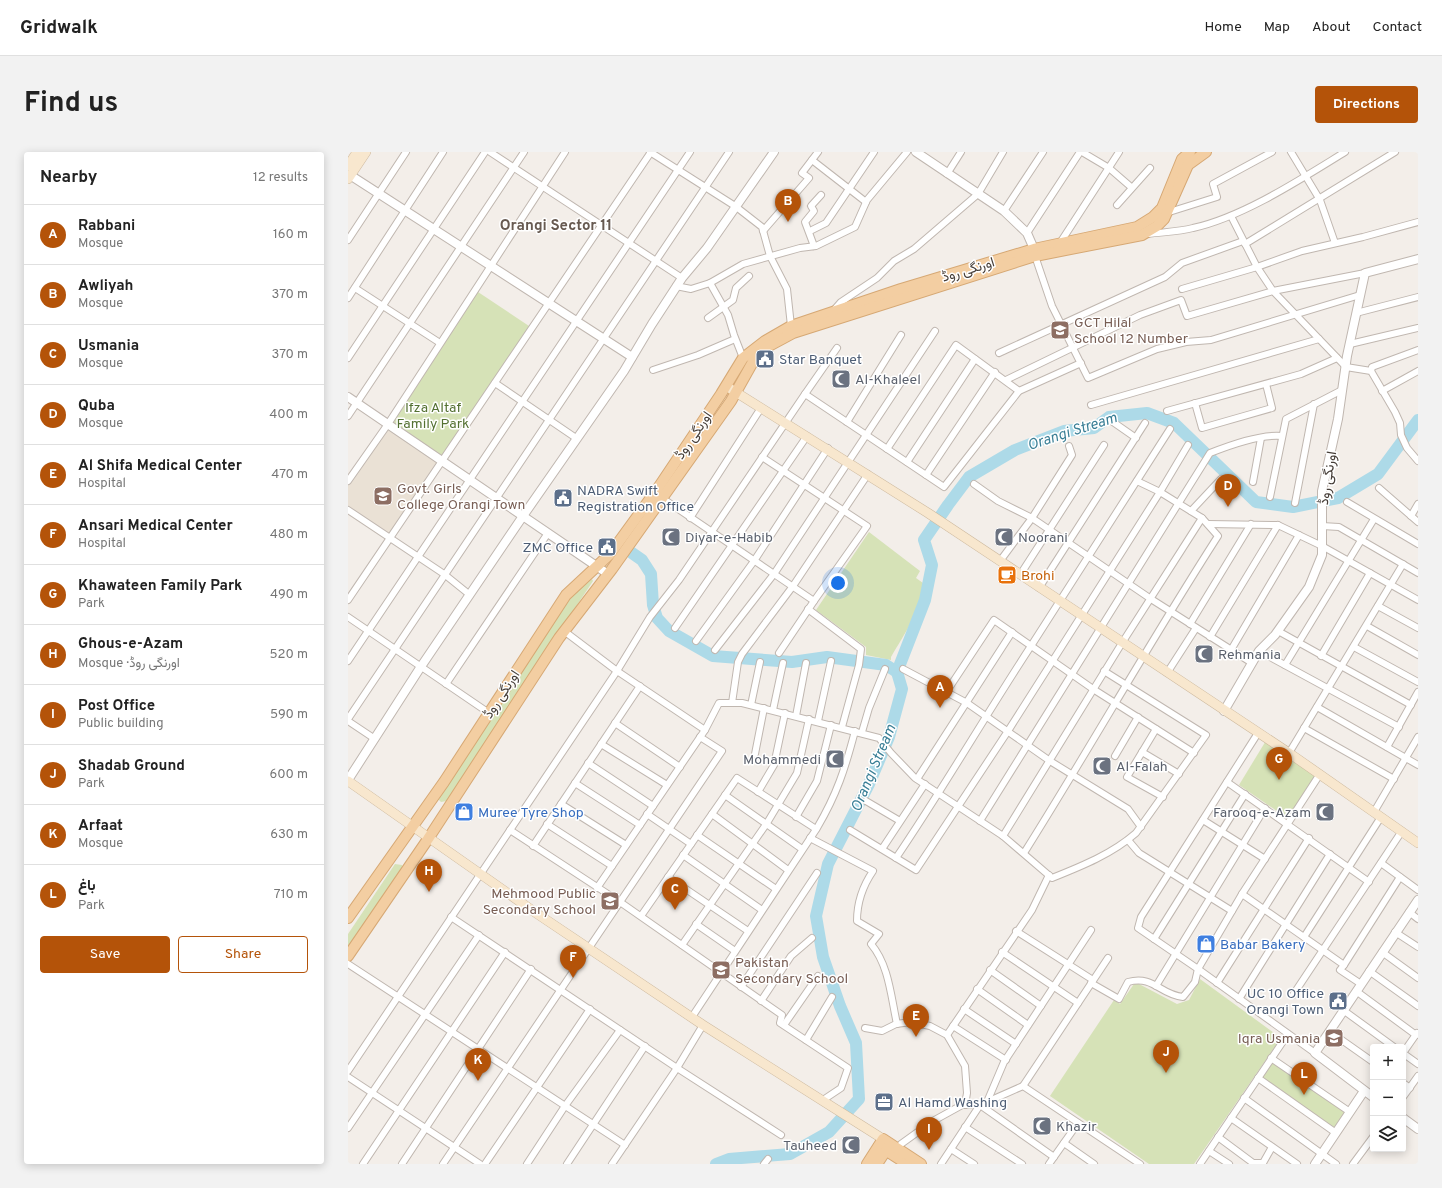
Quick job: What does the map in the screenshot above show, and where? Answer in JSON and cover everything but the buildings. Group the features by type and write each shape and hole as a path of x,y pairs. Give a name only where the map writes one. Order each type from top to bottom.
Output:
{"main road":[{"path":"349,173 357,152"},
{"path":"349,173 366,152"},
{"path":"1190,152 1182,159 1167,213 1156,226 1142,235 1034,253 792,333 767,348 754,360 730,393 761,408 828,448 928,513 1289,753 1418,843"},
{"path":"1182,159 1201,153"},
{"name":"اورنگی روڈ","path":"348,956 428,839 564,631 608,574 662,498 730,393 743,358 765,341 790,326 901,289 1034,253 1060,244 1137,227 1153,217 1167,200 1182,159"},
{"name":"اورنگی روڈ","path":"348,918 444,782 566,595 610,554 730,393"},
{"path":"348,781 428,839 692,1017 821,1099 885,1144 921,1164"},
{"path":"868,1164 885,1144"},
{"path":"877,1164 885,1144"},
{"path":"885,1144 907,1164"}],"street":[{"path":"348,240 406,152"},
{"path":"348,298 443,152"},
{"path":"348,358 485,152"},
{"path":"490,152 682,278"},
{"path":"348,416 524,152"},
{"path":"348,481 388,424 565,152"},
{"path":"348,600 651,152 735,206 762,227 770,256 787,289 790,326"},
{"path":"348,661 690,152"},
{"path":"375,739 348,720 602,338 729,152"},
{"path":"348,781 420,668 522,516 632,357 676,286 707,248 774,152"},
{"path":"763,231 809,178 802,173 818,152"},
{"path":"810,232 826,223 874,152"},
{"path":"676,286 691,289 710,283 742,264 800,248 814,246 839,236 855,227 866,202 876,187 907,152"},
{"path":"947,174 961,152"},
{"path":"832,312 841,302 877,278 894,261 914,249 978,194 1003,152"},
{"path":"1004,211 1043,152"},
{"path":"1027,234 1081,152 1109,168 1131,187"},
{"path":"1060,244 1119,152"},
{"path":"1153,217 1217,197 1213,184 1272,152"},
{"path":"1291,152 1320,200 1334,243"},
{"path":"1142,235 1193,228 1231,216 1305,177 1345,152"},
{"path":"998,353 1165,277 1182,263 1244,242 1320,200 1395,152"},
{"path":"921,154 947,174 1004,211 1027,234 1052,306 1088,378 1157,349 1186,342 1211,340 1360,295"},
{"path":"812,160 866,202"},
{"path":"1117,205 1131,187 1150,168"},
{"path":"349,173 632,357"},
{"path":"814,246 805,221 814,211 811,206 821,195"},
{"path":"1231,216 1257,267 1273,291 1346,367 1371,371"},
{"path":"1182,289 1257,267 1302,251 1418,222"},
{"path":"1006,380 1140,315 1181,300 1187,316 1273,291 1365,273 1418,259"},
{"name":"اورنگی روڈ","path":"1224,711 1259,651 1278,631 1309,587 1322,555 1322,491 1338,419 1350,344 1365,273"},
{"path":"708,318 733,300 736,288 749,276"},
{"path":"710,283 728,315 735,339 743,358"},
{"path":"355,288 440,343"},
{"path":"1356,312 1418,297"},
{"path":"1350,344 1418,328"},
{"path":"715,650 774,574 935,331"},
{"path":"847,422 901,335"},
{"path":"653,370 698,355 735,339"},
{"path":"1091,405 1319,339"},
{"path":"887,449 956,345 1019,390"},
{"path":"348,1070 617,671 650,617 679,580 837,348"},
{"path":"1371,371 1372,367 1418,350"},
{"path":"1167,411 1302,374 1337,358"},
{"path":"907,462 975,359"},
{"path":"805,394 944,487 1019,390 1081,363"},
{"path":"1371,371 1400,423 1402,438 1407,448 1418,461"},
{"path":"1382,391 1418,371"},
{"path":"926,475 995,372"},
{"path":"495,383 576,438"},
{"path":"1195,403 1202,428 1272,408 1266,384"},
{"path":"1270,496 1286,419 1342,390"},
{"path":"348,397 608,574"},
{"path":"1296,503 1314,404"},
{"path":"690,518 761,408"},
{"path":"1113,422 1136,438"},
{"path":"1039,588 1145,423"},
{"path":"896,858 939,794 1031,646 1170,429"},
{"path":"980,821 1210,453 1226,447 1273,435 1282,436"},
{"path":"675,628 807,436"},
{"path":"1253,482 1261,438"},
{"path":"1020,575 1050,531 1104,445"},
{"path":"850,830 916,870 1008,731 1160,492 1188,445"},
{"path":"1000,561 1032,518 1072,455 1069,446"},
{"path":"696,641 754,561 828,448"},
{"path":"762,456 867,526 808,609 779,653"},
{"path":"732,703 738,662 742,654 793,586 868,474"},
{"path":"1191,511 1221,479"},
{"path":"1024,853 1073,776 1170,611 1218,536 1202,518 1160,492 1137,481"},
{"path":"974,484 998,501 1032,518 1151,599 1252,663"},
{"path":"1379,488 1418,522"},
{"path":"662,498 732,547 814,601"},
{"path":"1347,502 1418,544"},
{"path":"1411,516 1418,504"},
{"path":"348,510 389,539 444,574 470,595"},
{"path":"1003,836 1104,671 1202,518"},
{"path":"1285,665 1350,561 1374,519"},
{"path":"1208,524 1278,525 1322,546 1418,600"},
{"path":"1190,624 1251,524"},
{"path":"1210,637 1278,525"},
{"path":"1322,526 1339,527 1418,573"},
{"path":"446,684 548,533"},
{"path":"1231,650 1299,535"},
{"path":"1289,753 1342,668 1402,564"},
{"path":"1321,656 1370,573"},
{"path":"1378,606 1418,628"},
{"path":"808,609 861,649 859,665 842,727"},
{"path":"348,617 420,668 489,713"},
{"path":"947,692 994,620 1093,689 1194,753"},
{"path":"1367,626 1418,656"},
{"path":"1167,673 1196,628"},
{"path":"564,631 617,671 705,730"},
{"path":"1278,631 1342,668 1411,705"},
{"path":"917,779 1012,632"},
{"path":"1354,646 1418,682"},
{"path":"1259,651 1399,727"},
{"path":"818,721 831,661"},
{"path":"751,705 760,662"},
{"path":"773,710 783,663"},
{"path":"796,716 806,663"},
{"path":"692,1017 833,801 858,731 885,669"},
{"path":"903,669 967,703 1050,761 1128,809 1141,827"},
{"path":"597,888 705,730 718,702 751,705 858,731 879,738 891,753 917,779 1003,836 1052,878 1079,867 1122,845 1141,827 1206,735 1127,684 1104,671"},
{"path":"533,846 640,686"},
{"path":"1387,747 1418,692"},
{"path":"1317,707 1418,765"},
{"path":"755,754 764,708"},
{"path":"758,792 774,765 785,713"},
{"path":"1115,756 1138,717"},
{"path":"682,945 766,823 797,773 809,719"},
{"path":"615,723 680,767"},
{"path":"796,817 817,781 831,725"},
{"path":"1304,728 1394,779"},
{"path":"1156,729 1127,776 1163,797"},
{"path":"1258,733 1141,917 1138,928 1198,969 1370,1095"},
{"path":"443,1164 722,751 700,737"},
{"path":"1304,937 1349,866 1378,814 1394,779 1418,737"},
{"path":"601,744 667,785"},
{"path":"1142,752 1179,774"},
{"path":"588,763 653,806"},
{"path":"1016,931 1118,999 1128,982 1137,980 1148,981 1173,996 1184,997 1195,982 1198,969 1242,894 1320,774"},
{"path":"641,916 737,778 816,829"},
{"path":"1227,782 1288,823 1369,882"},
{"path":"575,783 640,825"},
{"path":"882,849 925,784"},
{"path":"1154,939 1245,794"},
{"path":"725,795 802,849"},
{"path":"866,801 900,821"},
{"path":"561,804 626,845"},
{"path":"1156,986 1265,808"},
{"path":"647,814 691,844"},
{"path":"712,814 788,870"},
{"path":"1203,820 1265,859"},
{"path":"548,824 612,866"},
{"path":"510,830 641,916 782,1015 780,1023 848,1068 841,1088 821,1099"},
{"path":"1293,995 1402,831"},
{"path":"697,835 776,889"},
{"path":"810,838 872,871 861,893 857,908 857,921 879,934 870,944 879,953 883,964 898,1024"},
{"path":"1217,983 1309,838"},
{"path":"1128,840 1139,853 1232,911"},
{"path":"1239,999 1330,854"},
{"path":"683,855 762,910"},
{"path":"1381,863 1418,890"},
{"path":"741,987 817,873"},
{"path":"947,1036 1016,931 1032,910 1049,875"},
{"path":"668,877 748,931"},
{"path":"1361,984 1340,970 1400,878"},
{"path":"1242,894 1344,965"},
{"path":"1314,1053 1418,900"},
{"path":"1409,912 1418,918"},
{"path":"451,917 561,989 677,1068 781,1135"},
{"path":"696,924 735,951"},
{"path":"986,1102 1006,1060 1091,930"},
{"path":"1395,932 1418,947"},
{"path":"348,1128 479,936"},
{"path":"761,1001 791,956 812,938"},
{"path":"363,1164 505,952"},
{"path":"1002,952 1078,1003"},
{"path":"1382,952 1418,978"},
{"path":"885,1144 901,1144 933,1121 965,1105 980,1105 1023,1086 1108,958"},
{"path":"348,964 625,1145"},
{"path":"402,1164 531,969"},
{"path":"990,970 1041,1006"},
{"path":"1370,971 1418,1006"},
{"path":"784,1025 818,976"},
{"path":"977,989 1028,1025"},
{"path":"1356,991 1417,1034 1406,1050"},
{"path":"806,1040 832,997"},
{"path":"485,1164 538,1088 590,1009"},
{"path":"964,1009 1016,1044"},
{"path":"1343,1010 1390,1044"},
{"path":"865,1028 882,1031 898,1024 911,1022 930,1026 947,1036 966,1066 967,1094 965,1105"},
{"path":"612,1164 677,1068 703,1024"},
{"path":"953,1026 1006,1060"},
{"path":"527,1164 565,1106 620,1030"},
{"path":"1329,1031 1370,1060"},
{"path":"1200,1164 1288,1034"},
{"path":"567,1164 645,1046"},
{"path":"1406,1056 1418,1064"},
{"path":"1271,1058 1350,1112"},
{"path":"1406,1093 1418,1076"},
{"path":"348,1077 480,1164"},
{"path":"1258,1078 1336,1133"},
{"path":"1406,1085 1410,1088"},
{"path":"1023,1086 1140,1164"},
{"path":"1315,1164 1364,1091"},
{"path":"1244,1098 1336,1164"},
{"path":"941,1164 980,1105"},
{"path":"980,1105 1054,1157"},
{"path":"1231,1118 1298,1164"},
{"path":"1406,1120 1418,1130"},
{"path":"1051,1164 1054,1157 1078,1123"},
{"path":"965,1127 1022,1164"},
{"path":"1218,1137 1253,1163 1262,1163 1272,1147"},
{"path":"1353,1164 1370,1141"},
{"path":"1064,1143 1094,1164"},
{"path":"951,1148 974,1164"},
{"path":"1209,1150 1229,1164"}],"shaded area":[{"name":"Govt. Girls College Orangi Town","path":"388,424 442,461 389,539 348,510 348,481"}],"green space":[{"name":"Ifza Altaf Family Park","path":"475,290 532,328 442,461 388,424"},
{"path":"869,532 920,571 916,578 923,583 922,593 916,612 891,657 891,660 866,655 866,647 816,610"},
{"path":"592,579 593,581 447,801 441,802 439,800 440,796 572,596"},
{"path":"1267,739 1320,774 1290,820 1239,785"},
{"path":"395,864 402,865 403,868 348,950 348,934"},
{"path":"1200,979 1281,1038 1194,1164 1149,1164 1050,1096 1114,1000 1120,1004 1134,984 1139,984 1177,1004 1189,1000"},
{"path":"1271,1058 1350,1112 1336,1133 1258,1078"}],"waterway":[{"name":"Orangi Stream","path":"716,1164 729,1159 790,1154 829,1132 859,1099 856,1043 840,1006 823,957 816,916 828,864 869,784 889,737 902,689 897,672 925,600 932,565 924,540 969,477 1015,450 1064,431 1094,428 1109,417 1147,413 1174,423 1256,502 1293,507 1338,498 1378,474 1418,420"},
{"path":"632,553 642,560 651,574 653,605 657,618 669,631 713,656 792,662 827,657 886,665 897,672"}],"place":[{"name":"Awliyah","path":"788,222"},
{"name":"GCT Hilal School 12 Number","path":"1060,330"},
{"name":"Star Banquet","path":"765,359"},
{"name":"Al-Khaleel","path":"841,379"},
{"name":"Govt. Girls College Orangi Town","path":"383,496"},
{"name":"NADRA Swift Registration Office","path":"563,498"},
{"name":"Quba","path":"1228,507"},
{"name":"Diyar-e-Habib","path":"671,537"},
{"name":"Noorani","path":"1004,537"},
{"name":"ZMC Office","path":"607,547"},
{"name":"Brohi","path":"1007,575"},
{"name":"Rehmania","path":"1204,654"},
{"name":"Rabbani","path":"940,708"},
{"name":"Mohammedi","path":"835,759"},
{"name":"Al-Falah","path":"1102,766"},
{"name":"Khawateen Family Park","path":"1279,780"},
{"name":"Muree Tyre Shop","path":"464,812"},
{"name":"Farooq-e-Azam","path":"1325,812"},
{"name":"Ghous-e-Azam","path":"429,892"},
{"name":"Mehmood Public Secondary School","path":"610,901"},
{"name":"Usmania","path":"675,910"},
{"name":"Babar Bakery","path":"1206,944"},
{"name":"Pakistan Secondary School","path":"721,970"},
{"name":"Ansari Medical Center","path":"573,978"},
{"name":"UC 10 Office Orangi Town","path":"1338,1001"},
{"name":"Al Shifa Medical Center","path":"916,1037"},
{"name":"Iqra Usmania","path":"1334,1038"},
{"name":"Shadab Ground","path":"1166,1073"},
{"name":"Arfaat","path":"478,1081"},
{"name":"باغ","path":"1304,1095"},
{"name":"Al Hamd Washing","path":"884,1102"},
{"name":"Khazir","path":"1042,1126"},
{"name":"Tauheed","path":"851,1145"},
{"name":"Post Office","path":"929,1150"}],"district":[{"name":"Orangi Sector 11","path":"556,225"}]}
